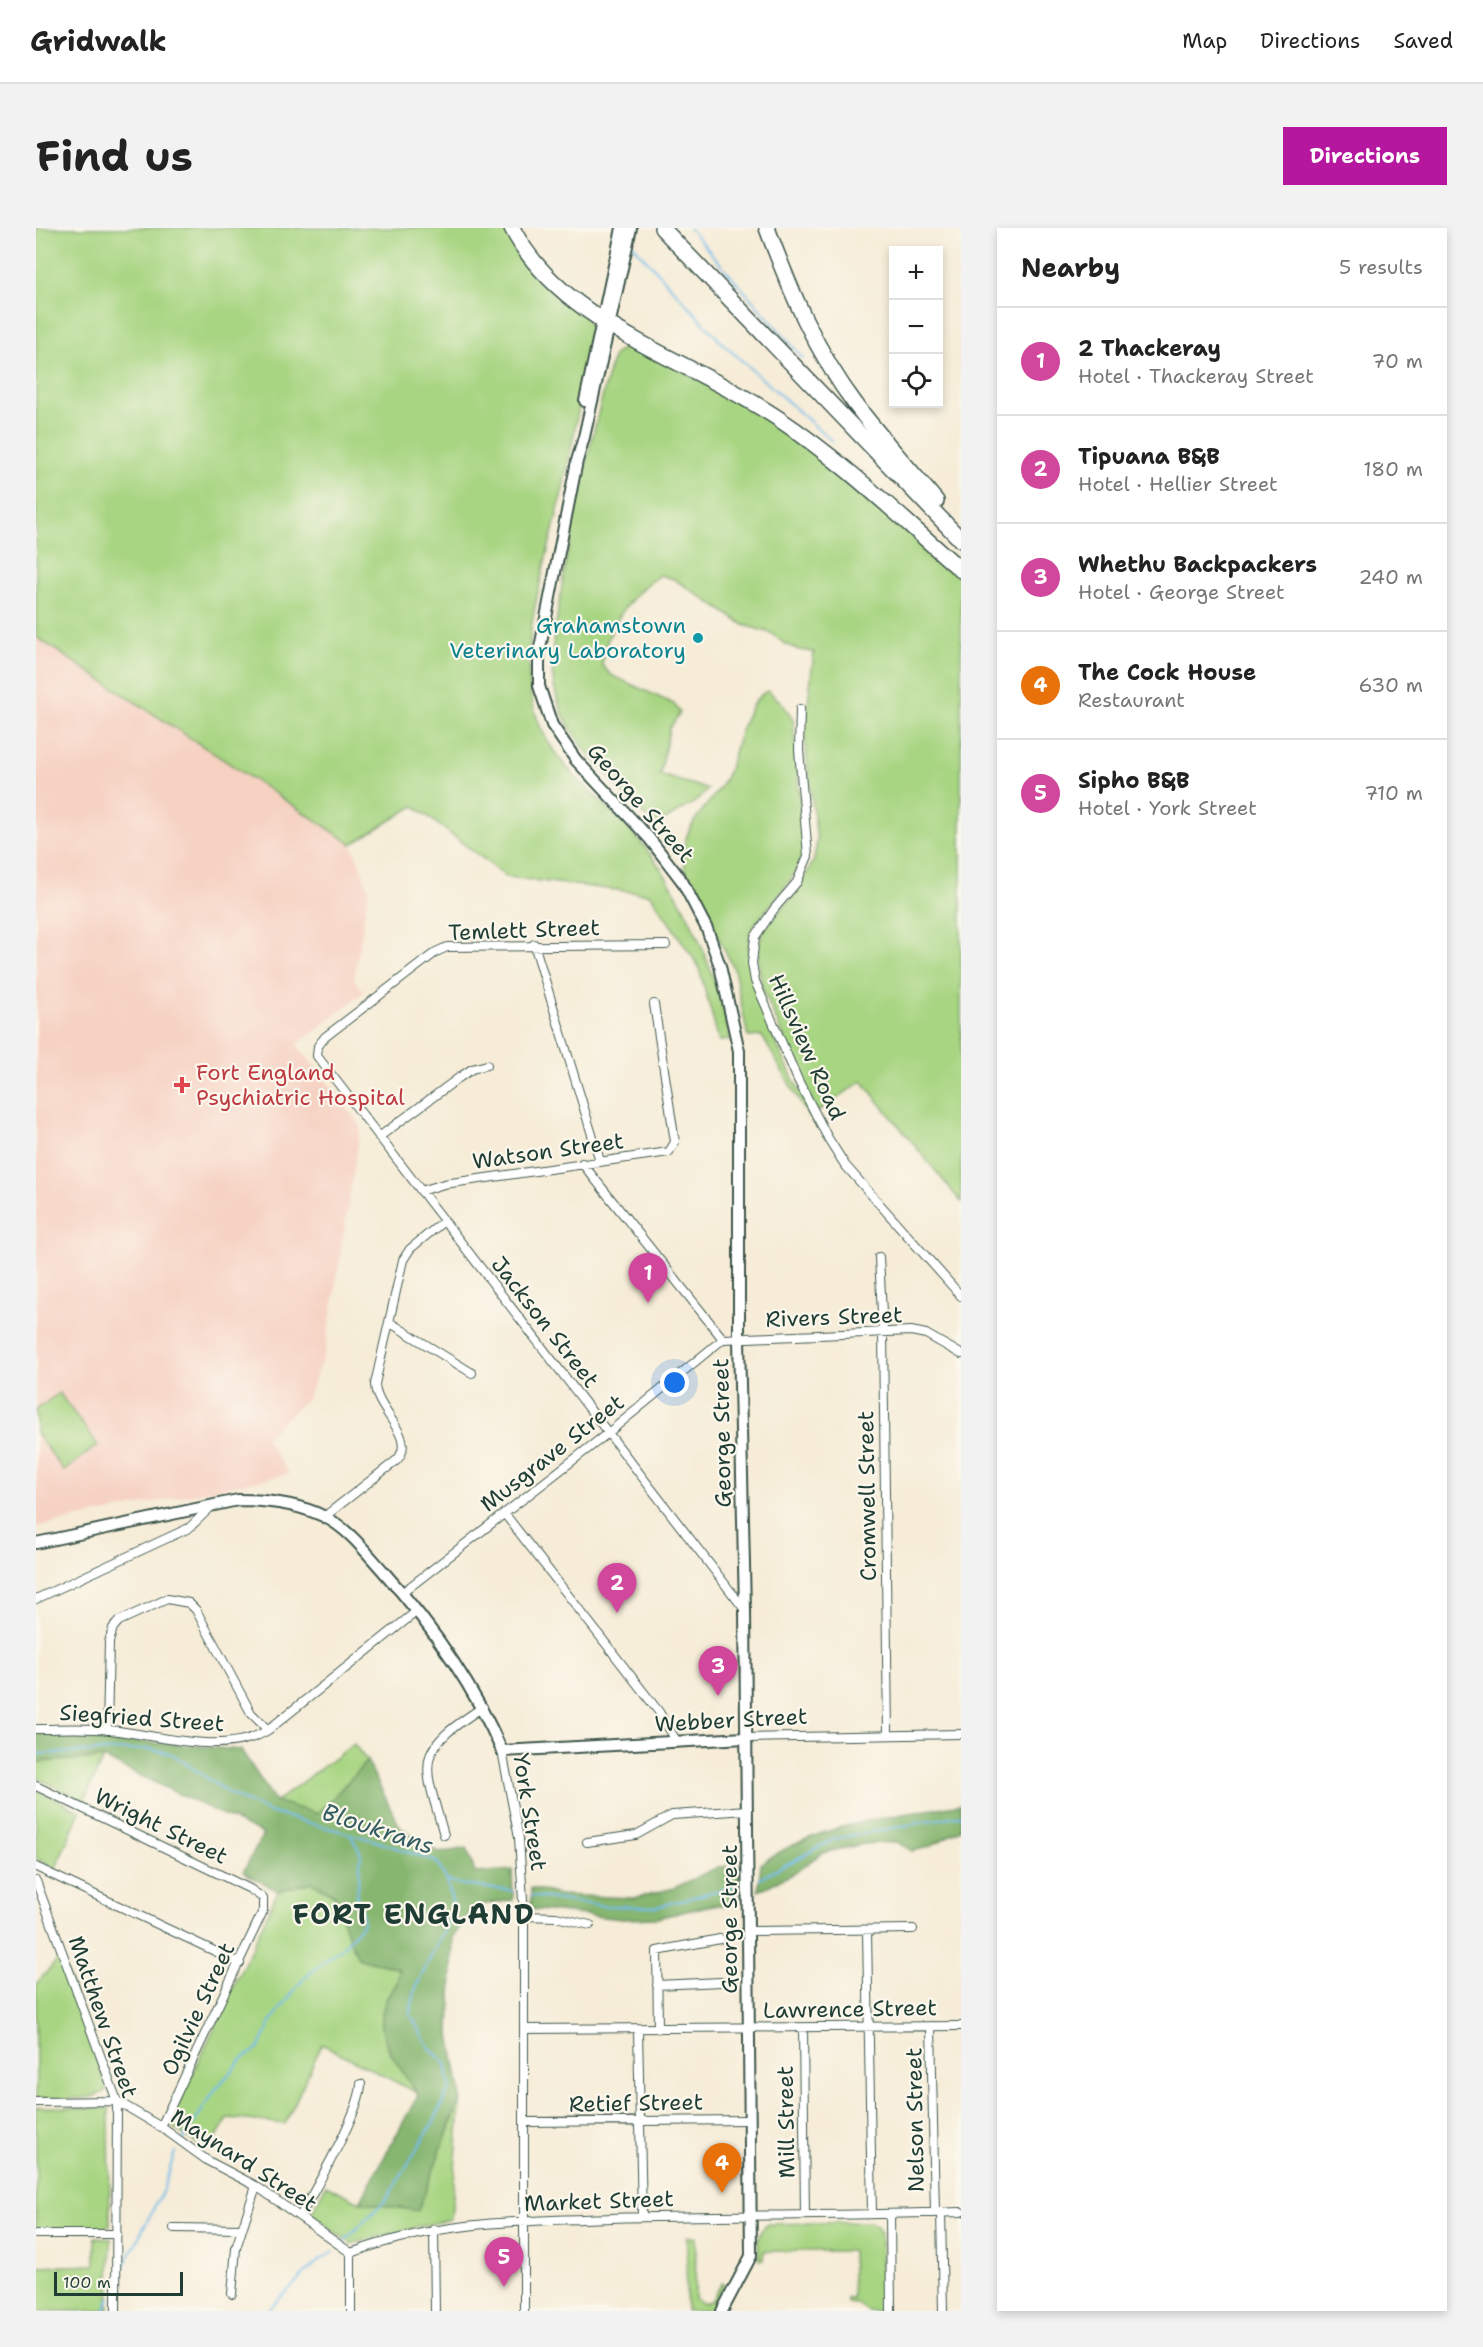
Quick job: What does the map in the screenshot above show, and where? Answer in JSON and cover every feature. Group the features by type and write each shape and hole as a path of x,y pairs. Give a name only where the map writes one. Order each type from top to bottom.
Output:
{"highway":[{"path":"512,228 533,261 605,323 709,377 776,416 819,446 961,570"},
{"path":"662,228 961,540"},
{"path":"768,228 806,323 855,404 961,532"}],"main road":[{"path":"614,286 622,228"},
{"path":"614,286 631,228"},
{"name":"George Street","path":"614,286 547,607 539,653 539,686 552,726 576,760 649,838 682,881 707,929 720,966 739,1051 739,1339 746,1610 751,2215 750,2261 722,2311"},
{"name":"York Street","path":"36,1543 237,1500 263,1500 299,1506 324,1517 348,1533 417,1611 462,1673 483,1707 502,1751"},
{"name":"Webber Street","path":"502,1751 746,1738"}],"street":[{"name":"Hillsview Road","path":"800,709 799,750 808,856 797,882 774,909 755,937 752,963 755,981 798,1080 828,1138 845,1165 884,1212 961,1296"},
{"name":"Temlett Street","path":"317,1056 318,1046 325,1036 436,952 458,945 666,945"},
{"path":"534,945 600,1161"},
{"name":"Watson Street","path":"421,1191 444,1184 582,1163 662,1154 673,1149 675,1142 654,1004"},
{"name":"Jackson Street","path":"317,1056 746,1610"},
{"path":"379,1137 472,1069 487,1065"},
{"path":"582,1163 723,1339"},
{"path":"324,1517 397,1460 402,1452 404,1444 401,1436 375,1392 403,1260 410,1249 444,1221"},
{"name":"Cromwell Street","path":"879,1257 883,1332 888,1734"},
{"path":"389,1322 472,1373"},
{"name":"Rivers Street","path":"723,1339 883,1332 926,1334 961,1353"},
{"name":"Musgrave Street","path":"402,1593 609,1432 723,1339"},
{"path":"36,1599 189,1528 214,1504"},
{"path":"504,1513 659,1712 677,1742"},
{"path":"107,1730 109,1642 113,1628 119,1621 167,1599 189,1603 196,1610 250,1713 268,1730"},
{"name":"Siegfried Street","path":"36,1729 107,1730 221,1744 243,1741 268,1730 417,1611"},
{"path":"444,1835 427,1764 434,1745 454,1726 483,1707"},
{"name":"Webber Street","path":"746,1738 961,1734"},
{"name":"York Street","path":"502,1751 519,1838 524,1916 524,2311"},
{"name":"Wright Street","path":"36,1786 250,1889 262,1898 264,1904"},
{"path":"587,1842 636,1835 672,1815 748,1810"},
{"path":"36,1867 240,1962"},
{"name":"Matthew Street","path":"36,1881 117,2101 116,2311"},
{"name":"Ogilvie Street","path":"161,2127 240,1962 264,1904"},
{"path":"524,1916 556,1917 590,1925"},
{"path":"749,1931 913,1929"},
{"path":"867,1931 872,2214"},
{"path":"658,2029 659,1949 720,1939"},
{"path":"657,1985 721,1982"},
{"name":"Lawrence Street","path":"524,2029 638,2030 961,2025"},
{"name":"Nelson Street","path":"931,2026 943,2311"},
{"name":"Mill Street","path":"803,2028 805,2215"},
{"path":"638,2030 638,2122 642,2217"},
{"path":"300,2217 352,2114 360,2094 361,2084"},
{"path":"36,2102 117,2101"},
{"name":"Maynard Street","path":"117,2101 161,2127 208,2161 256,2186 351,2253"},
{"name":"Retief Street","path":"525,2122 749,2120"},
{"path":"232,2294 236,2248 256,2186"},
{"name":"Market Street","path":"351,2253 388,2239 434,2229 525,2221 961,2212"},
{"path":"890,2214 891,2311"},
{"path":"174,2228 242,2229"},
{"path":"434,2229 435,2311"},
{"path":"36,2234 117,2234"},
{"path":"351,2253 351,2311"}],"shaded area":[{"name":"Fort England Psychiatric Hospital","path":"36,637 352,844 369,889 354,979 364,992 297,1045 361,1125 325,1352 307,1399 265,1438 289,1474 36,1527"}],"green space":[{"path":"36,228 506,228 588,318 592,332 570,456 535,606 529,662 530,689 536,715 554,751 580,782 639,840 656,862 685,909 707,960 731,1040 719,1041 698,965 650,894 507,877 414,806 352,844 36,637"},
{"path":"627,345 673,365 784,429 839,468 961,576 961,1202 862,1081 817,1112 762,988 758,959 759,942 764,929 796,892 814,860 817,840 804,737 814,652 799,650 785,644 771,633 744,625 674,579 660,575 638,592 621,614 608,638 602,665 611,675 674,704 680,713 669,729 660,775 708,789 698,800 660,823 639,811 626,798 583,747 562,713 554,686 552,655 569,543 611,363 615,354"},
{"path":"768,691 782,703 793,719 804,848 794,874 753,928 749,948 751,971 758,997 779,1050 812,1116 809,1118 762,1036 748,1037 734,969 685,870 684,862 684,846 690,829 724,781 742,727 753,704"},
{"path":"59,1393 98,1445 64,1471 36,1433 36,1410"},
{"path":"36,1733 241,1750 275,1801 318,1814 367,1761 400,1827 439,1853 467,1848 475,1873 512,1870 513,1900 478,1905 453,1936 450,2034 461,2096 418,2211 360,2202 418,2095 390,2051 382,2028 385,2002 396,1985 399,1969 358,1958 345,1928 335,1895 312,1882 278,1891 243,1872 263,1834 103,1758 36,1762"},
{"path":"354,1744 367,1761 318,1814 275,1802"},
{"path":"103,1758 84,1801 36,1777 36,1762"},
{"path":"36,1789 80,1811 55,1870 36,1858"},
{"path":"961,1804 961,1829 929,1847 912,1851 897,1842 863,1844 822,1853 794,1873 758,1891 761,1864 807,1839 857,1823"},
{"path":"741,1865 737,1905 712,1905 657,1918 622,1919 531,1909 531,1888 560,1895 634,1898 674,1888 718,1867"},
{"path":"312,1882 335,1896 358,1958 399,1969 398,1986 386,2000 387,2046 419,2094 322,2044 285,2124 229,2118 207,2150 169,2125 278,1891"},
{"path":"61,1956 107,2088 102,2093 85,2098 36,2098 36,1984"},
{"path":"461,2096 451,2219 351,2244 311,2214 326,2185 360,2202 449,2132"},
{"path":"36,2107 109,2108 110,2226 95,2230 36,2230"},
{"path":"870,2222 878,2227 881,2233 882,2311 866,2311 857,2303 847,2302 847,2298 852,2298 852,2251 764,2251 763,2260 759,2260 759,2235 768,2224"},
{"path":"95,2237 111,2238 109,2311 36,2311 36,2267 95,2265"},
{"path":"687,2237 696,2237 695,2299 703,2304 712,2300 722,2283 727,2286 714,2311 686,2311"}],"waterway":[{"path":"689,228 803,358"},
{"path":"632,244 722,343 832,441"},
{"name":"Bloukrans","path":"36,1754 150,1749 172,1754 230,1794 269,1812 373,1840 437,1862 447,1881 454,1910 416,1987 410,2014 429,2047 446,2064 450,2087 434,2121 386,2200 344,2241"},
{"path":"759,1879 834,1839 961,1815"},
{"path":"183,2140 215,2090 241,2060 260,2047 272,2020 304,1978 343,1947 363,1923 362,1910 356,1906 361,1854 350,1834"},
{"path":"448,1881 513,1891"},
{"path":"531,1896 602,1906 656,1907 739,1885"},
{"path":"122,2270 163,2190 175,2152"},
{"name":"Bloukrans","path":"267,2311 315,2264 334,2251"},
{"path":"104,2311 111,2297"}],"place":[{"name":"Grahamstown Veterinary Laboratory","path":"698,638"},
{"name":"Fort England Psychiatric Hospital","path":"182,1085"},
{"name":"2 Thackeray","path":"648,1303"},
{"name":"Tipuana B&B","path":"617,1613"},
{"name":"Whethu Backpackers","path":"718,1696"},
{"name":"The Cock House","path":"722,2193"},
{"name":"Sipho B&B","path":"504,2287"}],"district":[{"name":"FORT ENGLAND","path":"414,1914"}]}
